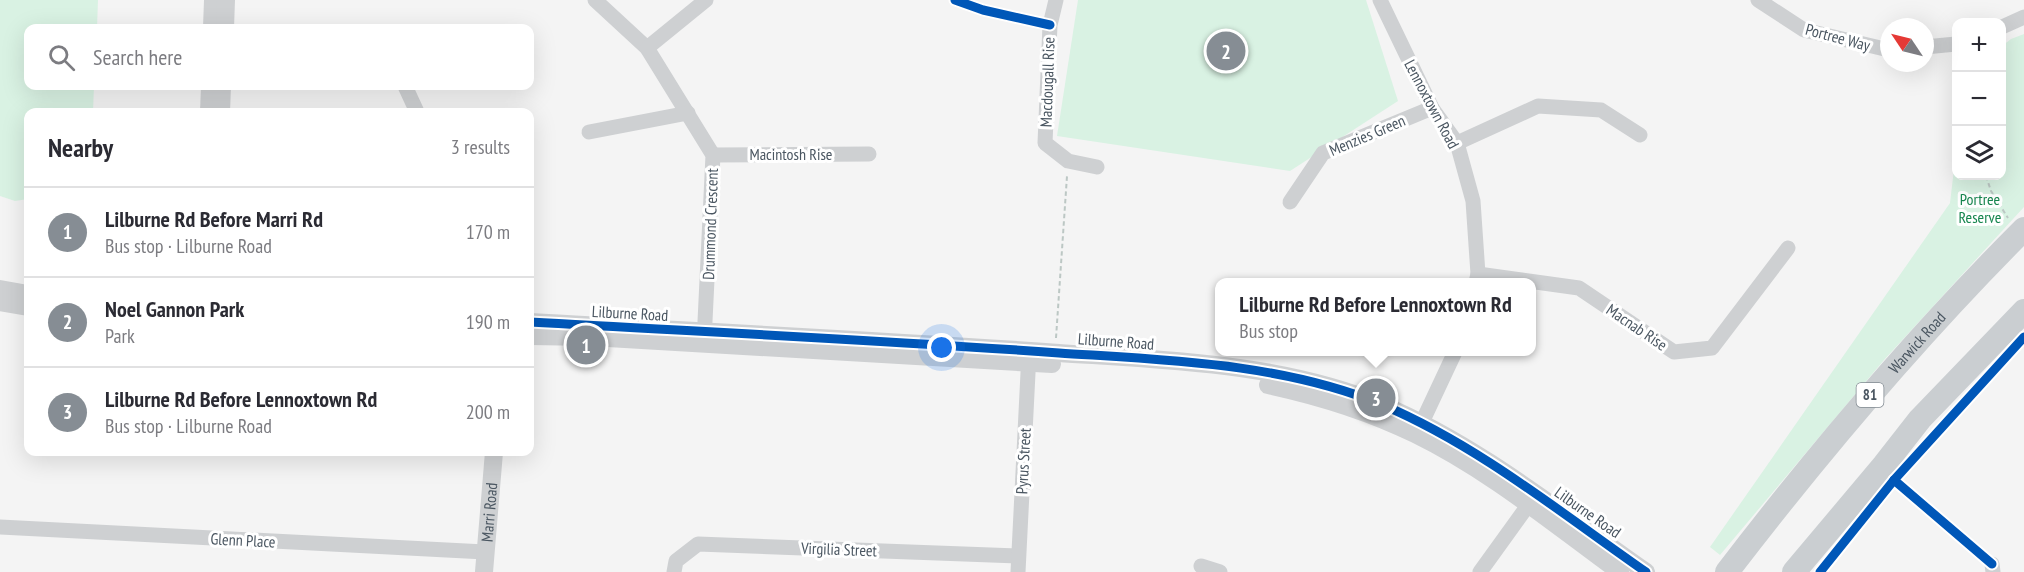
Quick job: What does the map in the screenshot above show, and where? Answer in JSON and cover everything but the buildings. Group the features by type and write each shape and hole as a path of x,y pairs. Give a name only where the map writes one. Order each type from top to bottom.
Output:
{"main road":[{"name":"Warwick Road","path":"1727,572 1834,435 1961,294 2017,225"},
{"path":"1794,572 1920,419 2024,311"},
{"path":"1780,572 1811,538 1852,500"}],"street":[{"path":"212,24 213,0"},
{"path":"225,24 226,0"},
{"name":"Drummond Crescent","path":"595,0 647,48 713,155 704,338"},
{"path":"647,48 706,0"},
{"name":"Macdougall Rise","path":"1056,0 1050,25 1045,142 1068,161 1096,167"},
{"name":"Portree Way","path":"1758,0 1804,30 1880,48"},
{"name":"Lennoxtown Road","path":"1383,1 1432,108 1456,143 1473,201 1477,278"},
{"path":"2006,25 2024,17"},
{"path":"1934,46 1952,44"},
{"path":"208,108 210,90"},
{"path":"221,108 222,90"},
{"path":"407,90 415,108"},
{"path":"1456,143 1538,106 1601,110 1640,135"},
{"name":"Menzies Green","path":"1290,202 1323,153 1432,108"},
{"path":"589,132 688,113"},
{"name":"Macintosh Rise","path":"713,155 869,153"},
{"name":"Macnab Rise","path":"1536,284 1579,288 1674,352 1713,348 1788,248"},
{"path":"0,290 24,293"},
{"path":"0,302 24,306"},
{"name":"Lilburne Road","path":"534,322 704,338 1029,357 1259,383 1311,394 1457,443 1532,500 1620,572"},
{"name":"Lilburne Road","path":"534,336 704,338"},
{"name":"Lilburne Road","path":"1029,357 1058,347 1295,378 1382,405 1419,429"},
{"path":"1419,429 1453,356"},
{"name":"Pyrus Street","path":"1018,572 1029,357"},
{"name":"Marri Road","path":"484,572 494,456"},
{"path":"1480,572 1532,500"},
{"name":"Lilburne Road","path":"1532,500 1646,572"},
{"name":"Glenn Place","path":"0,527 485,552"},
{"name":"Virgilia Street","path":"674,572 676,561 698,544 1018,556"},
{"path":"1201,566 1220,572"}],"path":[{"path":"1058,347 1068,161"},
{"path":"1988,180 1998,203 2017,225"}],"green space":[{"path":"0,0 98,0 97,24 24,24 24,90 94,90 93,108 24,108 24,200 15,201 0,196"},
{"path":"1078,0 1366,0 1398,101 1290,171 1057,136"},
{"name":"Portree Reserve","path":"2024,34 2024,207 1884,360 1720,555 1710,547 1950,203 1953,180 2006,180 2006,43"}],"cycle path":[{"path":"955,0 983,10 1050,25"},
{"path":"534,322 1182,361 1305,380 1383,405 1453,440 1519,482 1646,572"},
{"path":"1820,572 1894,480 2024,337"},
{"path":"1894,480 1992,564"}],"place":[{"name":"Noel Gannon Park","path":"1226,51"},
{"name":"Lilburne Rd Before Marri Rd","path":"586,345"},
{"name":"Lilburne Rd Before Lennoxtown Rd","path":"1376,398"}]}
